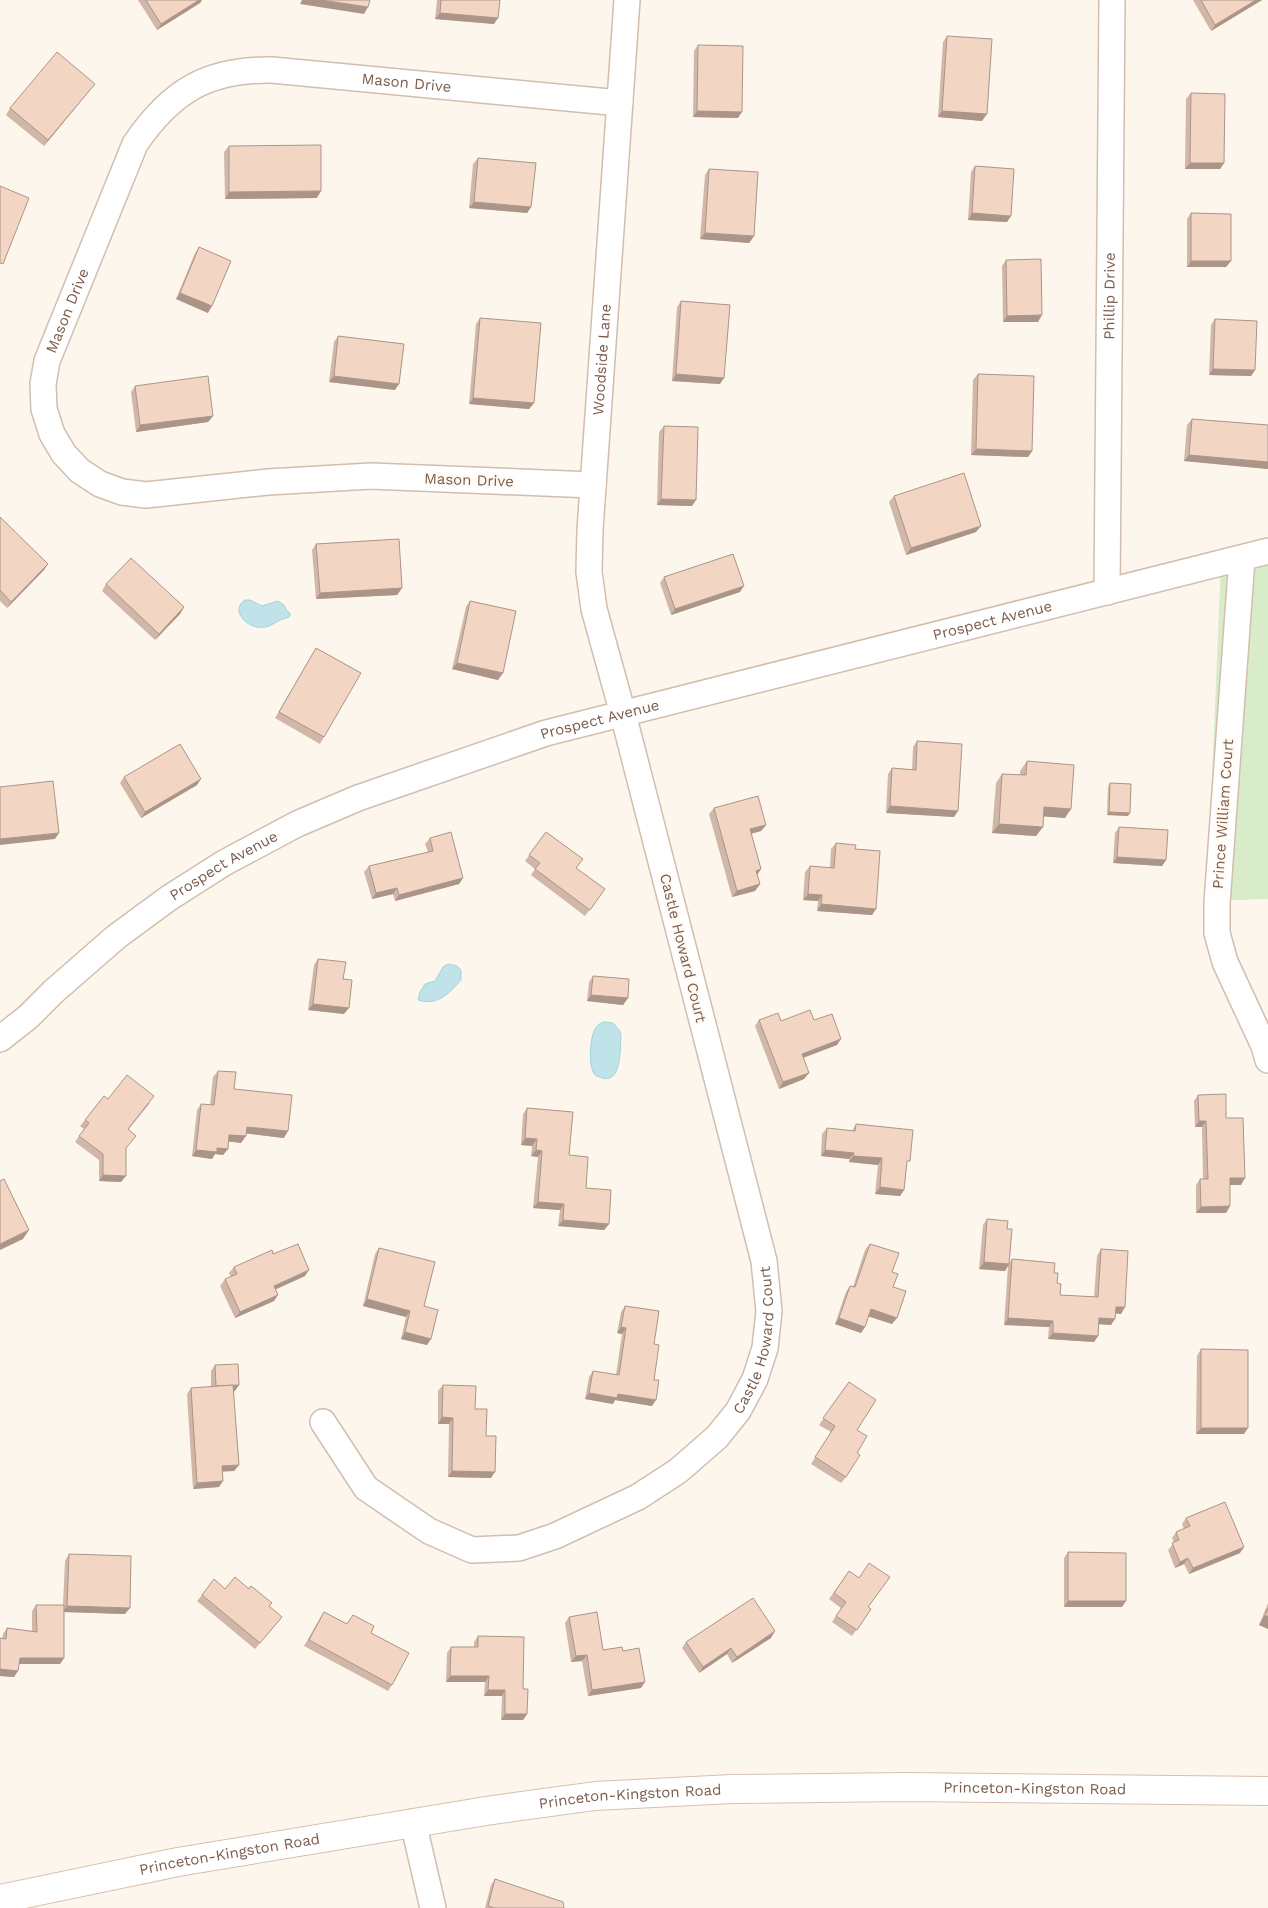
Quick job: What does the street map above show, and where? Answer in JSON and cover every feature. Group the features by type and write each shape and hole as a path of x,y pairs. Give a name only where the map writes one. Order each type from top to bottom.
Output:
{"main road":[{"name":"Princeton-Kingston Road","path":"0,1899 178,1862 486,1810 595,1796 732,1789 913,1788 1268,1791"}],"street":[{"name":"Woodside Lane","path":"623,714 594,609 589,572 593,486 626,0"},
{"name":"Phillip Drive","path":"1107,592 1112,0"},
{"name":"Mason Drive","path":"593,486 371,476 268,482 146,495 122,492 100,484 64,454 52,434 44,409 43,384 47,361 135,144 151,121 172,100 197,84 225,74 252,70 272,70 620,103"},
{"name":"Prospect Avenue","path":"0,1039 28,1017 53,992 116,937 161,904 224,862 290,828 367,794 546,734 1268,551"},
{"name":"Prince William Court","path":"1242,558 1217,903 1218,932 1224,962 1264,1046 1268,1060"},
{"name":"Castle Howard Court","path":"323,1422 366,1488 429,1531 472,1550 519,1548 555,1536 596,1518 638,1497 678,1471 717,1437 738,1411 755,1379 765,1348 769,1311 764,1262 623,714"},
{"path":"413,1822 433,1908"}],"green space":[{"path":"1268,546 1268,899 1207,901 1221,560"}],"water":[{"path":"245,600 250,600 262,606 278,601 284,605 290,616 266,627 252,626 244,620 239,612 241,604"},
{"path":"448,964 457,966 461,970 461,980 442,998 431,1001 418,1000 425,984 435,981 443,967"},
{"path":"603,1022 613,1023 620,1031 621,1036 618,1067 615,1074 610,1078 604,1079 595,1075 591,1066 590,1053 594,1031"}],"building":[{"path":"146,0 199,0 161,24"},
{"path":"321,0 370,0 368,7"},
{"path":"441,0 500,0 498,18 440,13"},
{"path":"1201,0 1256,0 1215,25"},
{"path":"947,36 992,39 987,114 942,111"},
{"path":"698,45 743,46 742,112 697,111"},
{"path":"57,52 95,84 48,140 10,108"},
{"path":"1191,93 1225,94 1224,163 1190,163"},
{"path":"321,145 321,191 229,192 229,146"},
{"path":"478,158 536,163 531,207 474,202"},
{"path":"975,166 1014,169 1011,216 972,213"},
{"path":"709,169 758,172 754,236 705,233"},
{"path":"0,186 29,198 3,264 0,263"},
{"path":"1191,213 1231,214 1231,261 1191,261"},
{"path":"199,247 231,261 212,306 180,293"},
{"path":"1041,259 1042,315 1007,316 1006,260"},
{"path":"681,301 730,305 724,378 676,374"},
{"path":"480,318 541,323 534,403 473,398"},
{"path":"1215,319 1257,321 1255,370 1213,369"},
{"path":"338,336 404,344 399,384 334,376"},
{"path":"978,374 1034,376 1032,451 976,449"},
{"path":"208,376 213,416 140,425 135,386"},
{"path":"1192,419 1268,425 1268,462 1189,455"},
{"path":"664,426 698,427 696,500 661,499"},
{"path":"964,473 981,526 911,548 894,496"},
{"path":"0,517 48,564 11,602 0,590"},
{"path":"399,539 402,588 320,593 316,544"},
{"path":"733,554 744,586 675,609 664,577"},
{"path":"131,558 184,607 159,634 106,584"},
{"path":"470,601 516,611 503,673 457,663"},
{"path":"316,648 361,673 324,737 279,712"},
{"path":"917,741 962,744 958,811 890,806 892,768 916,770"},
{"path":"180,744 201,779 145,812 124,777"},
{"path":"1027,761 1074,765 1071,809 1044,807 1043,827 999,824 1002,774 1026,775"},
{"path":"53,781 59,833 0,839 0,787"},
{"path":"1110,783 1131,784 1130,813 1109,812"},
{"path":"758,796 766,825 750,829 761,869 756,871 760,884 737,891 714,808"},
{"path":"1119,827 1168,830 1166,860 1117,857"},
{"path":"451,832 463,878 399,895 397,888 376,893 369,866 433,851 430,838"},
{"path":"546,832 583,859 576,868 605,889 590,910 535,869 540,863 529,855"},
{"path":"836,843 856,845 855,849 880,851 876,909 821,904 822,895 808,894 810,866 834,868"},
{"path":"318,959 346,962 343,979 352,980 349,1008 313,1004"},
{"path":"593,976 629,979 628,998 591,995"},
{"path":"810,1010 814,1020 832,1014 841,1039 802,1054 809,1073 783,1082 759,1020 778,1013 781,1021"},
{"path":"218,1071 236,1072 234,1089 292,1095 288,1131 247,1127 246,1136 229,1135 228,1149 217,1148 217,1152 196,1150 201,1104 214,1105"},
{"path":"127,1075 154,1096 128,1129 136,1136 126,1148 126,1176 103,1175 103,1154 79,1136 89,1123 85,1120 104,1096 108,1099"},
{"path":"1226,1094 1226,1118 1243,1118 1245,1178 1230,1178 1230,1206 1201,1207 1200,1179 1208,1179 1206,1121 1199,1121 1198,1095"},
{"path":"527,1108 573,1112 569,1155 588,1157 586,1188 611,1190 609,1224 563,1220 564,1204 538,1202 542,1151 536,1150 537,1139 525,1138"},
{"path":"856,1124 913,1130 910,1161 907,1161 904,1190 880,1187 882,1158 853,1156 854,1153 825,1150 827,1128 855,1131"},
{"path":"4,1179 29,1230 0,1244 0,1181"},
{"path":"987,1219 1008,1221 1007,1229 1012,1229 1009,1264 984,1262"},
{"path":"298,1244 309,1270 274,1286 278,1295 240,1312 225,1279 237,1274 234,1267 272,1250 273,1254"},
{"path":"870,1244 899,1253 892,1272 898,1274 893,1287 906,1291 897,1318 871,1309 865,1327 839,1318 850,1286 855,1287"},
{"path":"379,1248 435,1262 424,1306 438,1310 431,1339 405,1332 410,1311 367,1299"},
{"path":"1101,1249 1128,1251 1125,1307 1116,1307 1115,1319 1099,1318 1098,1336 1053,1333 1053,1321 1008,1318 1012,1259 1055,1263 1054,1273 1058,1273 1057,1283 1061,1284 1060,1295 1098,1297"},
{"path":"625,1306 659,1311 654,1344 659,1345 654,1380 659,1380 656,1400 618,1394 617,1398 589,1393 593,1371 619,1375 626,1328 621,1327"},
{"path":"1201,1349 1248,1350 1248,1428 1201,1428"},
{"path":"238,1364 239,1385 216,1386 215,1365"},
{"path":"849,1382 876,1400 857,1430 867,1436 857,1453 860,1455 846,1477 815,1457 835,1426 823,1418"},
{"path":"233,1385 239,1465 222,1466 223,1481 197,1483 191,1388"},
{"path":"443,1385 476,1386 475,1409 487,1409 486,1436 496,1436 495,1472 452,1471 453,1418 442,1417"},
{"path":"1225,1502 1244,1547 1193,1568 1188,1558 1180,1562 1172,1543 1179,1540 1176,1532 1190,1526 1186,1518"},
{"path":"1068,1552 1126,1553 1126,1601 1068,1601"},
{"path":"69,1554 131,1556 130,1608 67,1606"},
{"path":"869,1563 890,1577 868,1607 871,1609 857,1630 836,1616 846,1602 834,1593 849,1571 859,1578"},
{"path":"235,1577 249,1589 251,1586 272,1603 269,1606 282,1617 260,1643 202,1595 214,1579 225,1589"},
{"path":"753,1598 775,1631 737,1657 731,1648 703,1667 686,1642"},
{"path":"36,1605 64,1605 64,1658 20,1658 18,1671 0,1669 0,1638 6,1639 7,1628 37,1632"},
{"path":"324,1612 347,1624 353,1615 374,1626 371,1633 409,1653 392,1685 309,1640"},
{"path":"597,1612 603,1650 622,1647 623,1651 639,1648 645,1682 592,1690 587,1655 576,1656 569,1617"},
{"path":"478,1636 524,1637 523,1689 528,1689 527,1714 505,1714 505,1690 488,1690 489,1676 450,1676 451,1647 478,1647"},
{"path":"495,1879 563,1902 564,1908 495,1908 488,1906"}]}
